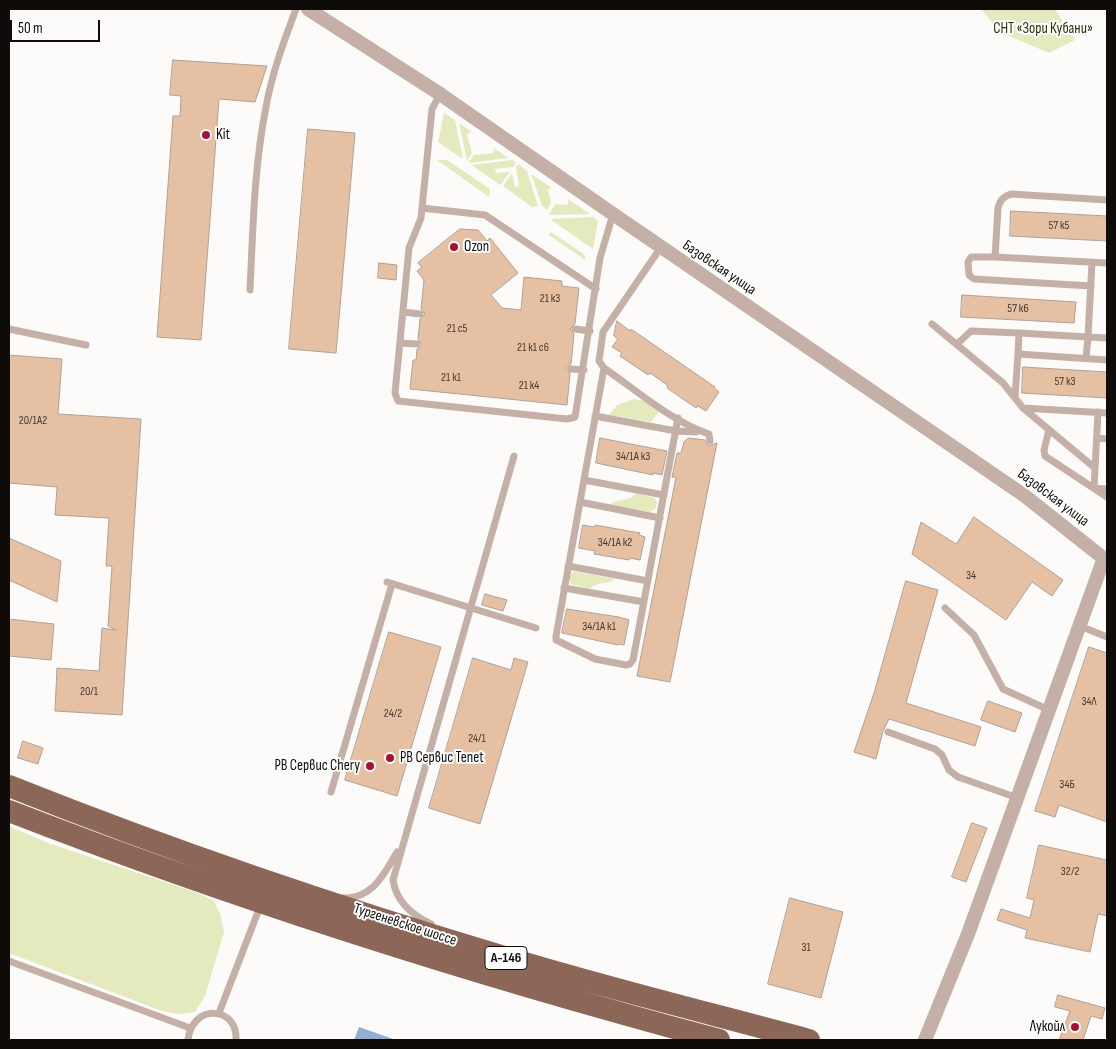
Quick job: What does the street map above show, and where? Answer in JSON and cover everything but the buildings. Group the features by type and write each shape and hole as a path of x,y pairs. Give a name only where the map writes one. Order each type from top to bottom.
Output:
{"highway":[{"name":"Тургеневское шоссе","path":"9,786 124,832 298,891 508,958 809,1040"},
{"name":"Тургеневское шоссе","path":"9,811 111,851 380,943 495,978 719,1040"}],"street":[{"name":"Базовская улица","path":"308,9 440,94 661,248 1025,496 1105,560"},
{"path":"925,1040 968,934 1105,560"}],"lane":[{"path":"250,290 258,157 266,105 280,50 296,9"},
{"path":"440,94 432,109 419,226 409,248 395,393 398,402 572,419 578,411 600,258 613,214"},
{"path":"995,257 998,208 1000,202 1006,196 1011,194 1107,200"},
{"path":"422,208 485,215 596,289"},
{"path":"661,248 603,332 599,356 600,364 698,432"},
{"path":"1091,286 974,279 969,275 968,262 971,257 995,257 1107,263"},
{"path":"1086,358 1092,262"},
{"path":"403,312 420,314"},
{"path":"932,324 1003,383 1023,408 1095,468"},
{"path":"9,329 86,345"},
{"path":"575,329 590,331"},
{"path":"956,344 965,334 974,330 1107,338"},
{"path":"1015,397 1019,333"},
{"path":"400,343 417,344"},
{"path":"1018,354 1107,360"},
{"path":"604,368 556,640 595,660 630,664 644,602 678,418"},
{"path":"571,369 584,370"},
{"path":"1023,408 1107,413"},
{"path":"1094,488 1098,412"},
{"path":"595,416 676,431 709,434 710,441"},
{"path":"1049,430 1044,450 1045,456 1107,497"},
{"path":"1097,438 1107,439"},
{"path":"508,958 423,921 410,911 394,890 393,880 514,456"},
{"path":"584,480 664,495"},
{"path":"1094,488 1107,489"},
{"path":"580,502 660,518"},
{"path":"568,566 648,581"},
{"path":"331,792 389,583 536,628"},
{"path":"564,588 644,602"},
{"path":"945,608 974,635 1003,689 1050,710"},
{"path":"1080,626 1107,637"},
{"path":"888,732 935,749 942,755 949,770 958,777 1018,798"},
{"path":"298,891 347,898 360,895 372,889 381,880 402,843"},
{"path":"219,1013 262,902"},
{"path":"9,961 190,1028"},
{"path":"188,1040 190,1028 198,1018 207,1013 219,1013 230,1020 237,1032 236,1040"}],"green space":[{"name":"СНТ «Зори Кубани»","path":"981,9 1055,9 1075,40 1049,53 1000,32"},
{"path":"444,113 455,120 463,159 438,142"},
{"path":"459,123 472,132 467,134 472,153 467,161"},
{"path":"494,148 508,158 468,163 474,155 494,153"},
{"path":"437,160 447,160 490,189 489,197"},
{"path":"512,160 516,163 513,167 495,169 496,173 510,172 500,185 472,165"},
{"path":"518,164 527,171 538,206 532,207 503,186 512,173 515,187 519,186 516,168"},
{"path":"531,174 552,188 548,189 551,203 547,210 542,206"},
{"path":"568,199 590,214 549,215 555,204 568,205"},
{"path":"594,217 598,221 593,249 550,219"},
{"path":"551,232 585,255 585,260 549,235"},
{"path":"634,399 646,401 660,410 651,422 609,415 617,405"},
{"path":"636,493 655,498 656,508 650,512 610,505 616,501 630,498"},
{"path":"573,572 615,579 593,586 590,589 571,584 569,577"},
{"path":"9,826 48,843 195,892 214,901 221,916 224,932 205,996 195,1012 177,1014 162,1011 9,953"}],"water":[{"path":"359,1027 396,1040 354,1040"}],"place":[{"name":"Kit","path":"206,135"},
{"name":"Ozon","path":"454,247"},
{"name":"PB Сервис Tenet","path":"390,758"},
{"name":"PB Сервис Chery","path":"370,766"},
{"name":"Лукойл","path":"1075,1027"}]}
